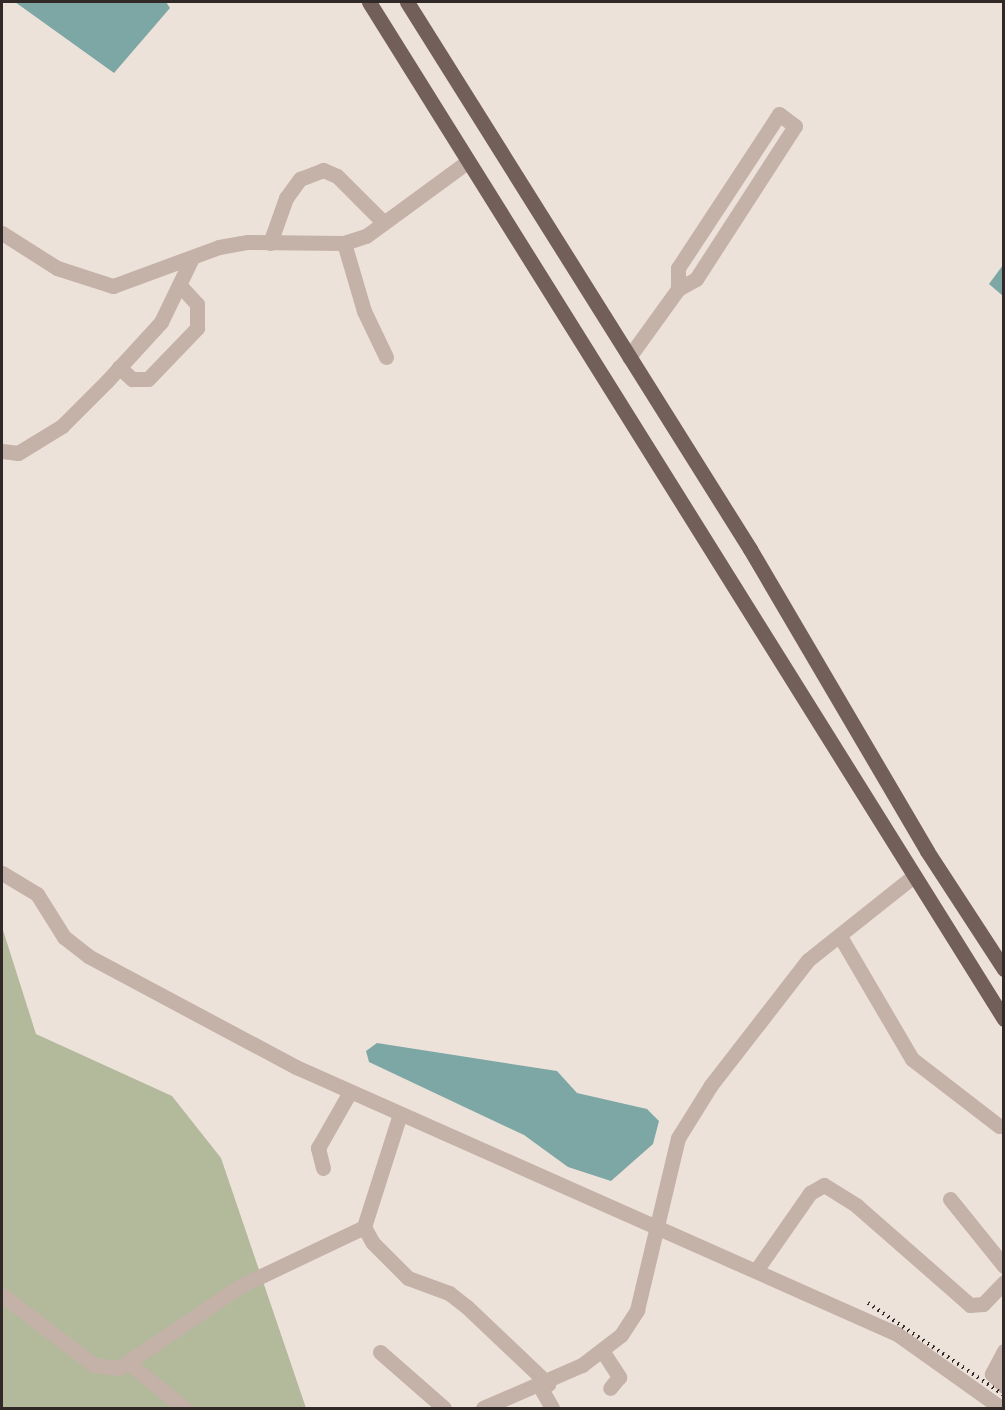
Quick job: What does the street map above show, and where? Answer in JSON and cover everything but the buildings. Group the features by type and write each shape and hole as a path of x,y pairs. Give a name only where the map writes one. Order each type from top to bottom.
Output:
{"main road":[{"path":"369,2 911,878 1004,1019"},
{"path":"406,2 629,357 1004,969"}],"street":[{"path":"629,357 678,289 696,279 795,126 779,114 678,268 678,289"},
{"path":"2,233 57,268 113,285 229,245 344,243 384,224 467,162"},
{"path":"270,243 286,198 300,178 323,170 337,176 384,224"},
{"path":"344,243 364,311 386,357"},
{"path":"2,450 18,453 62,426 161,322 192,258"},
{"path":"120,367 132,379 148,379 197,328 197,304 179,285"},
{"path":"2,873 37,894 64,937 88,956 350,1092 653,1226 757,1269 897,1334 1001,1408"},
{"path":"483,1408 544,1385 603,1352 637,1310 653,1226 678,1138 711,1086 808,960 841,938 911,878"},
{"path":"841,938 912,1059 999,1126"},
{"path":"323,1168 318,1148 350,1092"},
{"path":"400,1114 364,1227 372,1243 408,1278 449,1293 544,1385 552,1408"},
{"path":"757,1269 819,1185 857,1206 970,1305 983,1304 1004,1282"},
{"path":"950,1199 1004,1266"},
{"path":"2,1295 94,1365 130,1364 240,1286 364,1227"},
{"path":"1004,1351 992,1374 1004,1386"},
{"path":"380,1352 444,1408"},
{"path":"603,1352 619,1377 610,1388"},
{"path":"130,1364 183,1408"}],"green space":[{"path":"2,927 36,1034 172,1096 221,1158 306,1408 2,1408"}],"water":[{"path":"15,2 166,2 170,8 114,73"},
{"path":"1003,265 1003,296 989,284"},
{"path":"377,1043 557,1071 577,1093 647,1109 659,1121 653,1144 611,1181 568,1167 524,1135 369,1062 366,1051"}],"railway":[{"path":"868,1303 1004,1395"}]}
